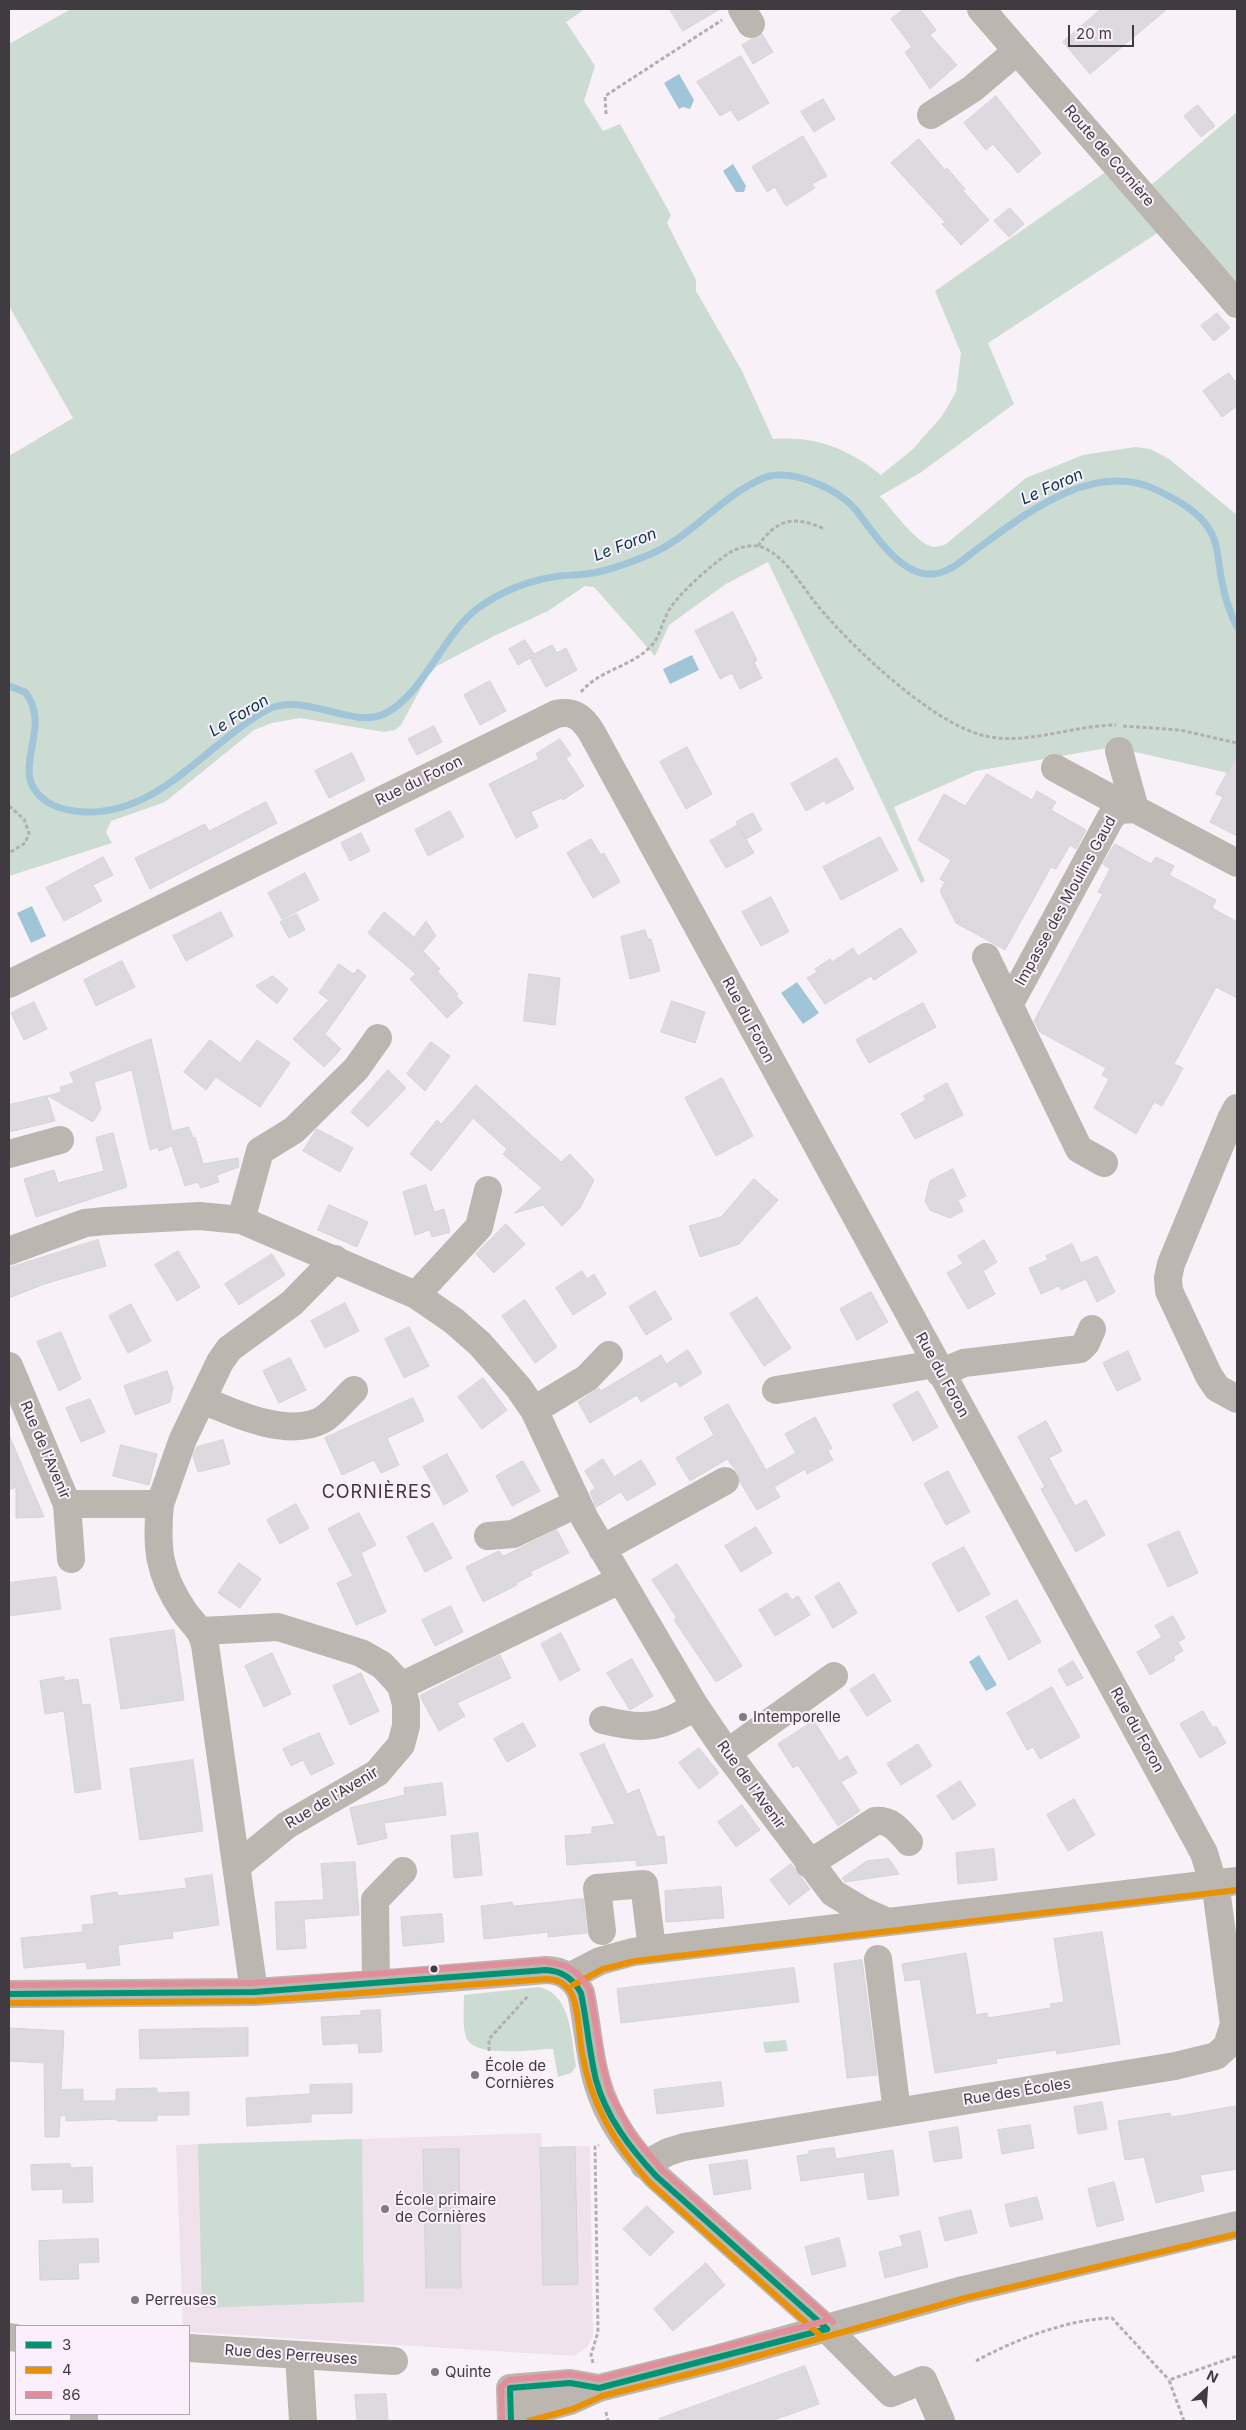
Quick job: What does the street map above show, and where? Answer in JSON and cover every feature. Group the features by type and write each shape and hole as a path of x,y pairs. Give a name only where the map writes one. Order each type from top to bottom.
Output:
{"street":[{"name":"Route de Cornière","path":"981,9 1237,304"},
{"path":"931,115 972,89 1017,51"},
{"name":"Rue du Foron","path":"9,984 534,724 565,712 578,716 592,732 1204,1853 1226,1882"},
{"path":"1120,751 1132,808"},
{"path":"1055,768 1132,808"},
{"name":"Impasse des Moulins Gaud","path":"1009,1004 1111,817 1118,810 1132,808 1237,863"},
{"name":"Impasse des Moulins Gaud","path":"986,957 1079,1149 1104,1164"},
{"path":"242,1220 260,1151 294,1130 356,1069 378,1038"},
{"path":"1237,1108 1230,1119 1171,1264 1168,1284 1213,1383 1222,1392 1237,1399"},
{"path":"9,1154 60,1140"},
{"path":"416,1294 480,1227 488,1190"},
{"name":"Rue de l'Avenir","path":"9,1251 56,1233 98,1222 199,1216 242,1220 416,1294 454,1321 480,1344 518,1388 534,1410 576,1504 695,1706 727,1753 809,1864 833,1892 863,1911 888,1922"},
{"path":"254,1992 202,1631 184,1612 169,1589 157,1541 160,1504 183,1438 220,1362 229,1349 292,1303 335,1259"},
{"path":"776,1390 964,1363 1080,1349 1086,1343 1092,1329"},
{"path":"534,1410 587,1378 609,1355"},
{"name":"Rue de l'Avenir","path":"9,1366 67,1504 160,1504"},
{"path":"203,1400 242,1416 294,1426 310,1425 324,1419 354,1390"},
{"path":"602,1549 725,1481"},
{"path":"67,1504 71,1559"},
{"path":"488,1536 513,1534 576,1504"},
{"path":"202,1631 278,1627 361,1654 382,1665 401,1686 620,1580"},
{"path":"727,1753 834,1676"},
{"name":"Rue de l'Avenir","path":"237,1866 287,1825 364,1782 388,1763 401,1746 404,1737 406,1704 401,1686"},
{"path":"603,1720 630,1727 662,1724 676,1719 695,1706"},
{"path":"809,1864 875,1821 884,1820 895,1826 910,1842"},
{"path":"376,1984 375,1900 403,1872"},
{"path":"569,1977 600,1961 617,1955 652,1949 1226,1882"},
{"name":"Rue des Écoles","path":"644,2164 668,2152 684,2147 1198,2062 1216,2056 1227,2046 1234,2024 1226,1882"},
{"path":"602,1931 597,1888 644,1884 652,1949"},
{"path":"822,1930 833,1907 833,1892"},
{"path":"878,1959 897,2112"},
{"path":"9,1994 254,1992 551,1970 569,1977 581,1993 599,2087 621,2134 644,2164 827,2328 891,2392 923,2380 940,2421"},
{"path":"511,2419 570,2401 599,2388 719,2358 963,2290 1237,2225"},
{"name":"Rue des Perreuses","path":"190,2348 394,2361"},
{"path":"299,2355 302,2421"},
{"path":"511,2419 542,2419 709,2378 719,2358"}],"path":[{"path":"606,114 605,96 739,17"},
{"path":"758,546 769,530 790,520 824,529"},
{"path":"565,712 589,683 648,649 671,607 715,564 739,548 758,546 777,555 818,606 875,663 933,710 970,731 998,738 1011,738 1111,725 1146,726 1180,730 1237,743"},
{"path":"9,806 24,819 29,833 25,842 9,853"},
{"path":"489,2051 489,2039 529,1995 527,1971"},
{"path":"599,2388 591,2355 598,2332 595,2148 621,2134"},
{"path":"976,2361 997,2349 1068,2324 1090,2319 1112,2318 1169,2380 1184,2421"},
{"path":"1169,2380 1237,2356"}],"shaded area":[{"path":"71,9 585,9 566,22 595,66 584,101 603,131 620,124 671,215 667,223 696,280 696,291 742,371 773,439 803,440 830,446 856,458 881,475 913,449 942,416 956,392 961,353 935,291 1107,171 1159,232 988,343 1014,404 920,473 880,496 920,540 927,545 936,547 946,544 1026,478 1083,455 1135,447 1150,449 1169,459 1237,515 1237,775 1113,747 976,771 894,807 925,881 921,883 768,562 726,584 669,625 655,656 594,587 585,586 548,611 496,635 437,666 427,677 401,725 395,730 384,732 300,718 272,723 254,730 165,802 111,821 106,832 112,843 9,876 9,456 73,418 9,306 9,44"},
{"path":"1237,112 1236,281 1205,249 1151,185"},
{"path":"539,1987 550,1991 558,1999 564,2008 571,2031 576,2066 571,2073 558,2077 553,2049 492,2050 471,2044 466,2037 464,1995"},
{"path":"786,2040 788,2051 765,2053 763,2042"},
{"name":"École primaire de Cornières","path":"541,2133 542,2147 590,2146 593,2337 586,2348 574,2356 190,2332 190,2325 183,2325 176,2145"},
{"path":"362,2139 364,2302 202,2308 198,2144"}],"water":[{"path":"679,74 694,100 690,109 683,107 679,109 664,83"},
{"path":"733,164 746,186 744,192 736,192 723,171"},
{"path":"692,655 699,670 670,684 663,669"},
{"path":"32,906 46,936 31,943 17,913"},
{"path":"797,982 819,1013 803,1024 781,993"},
{"path":"979,1655 997,1685 986,1691 969,1662"}],"building":[{"path":"670,9 720,9 683,31"},
{"path":"904,9 920,9 936,30 930,35 957,65 930,89 905,52 912,47 891,19"},
{"path":"1101,9 1167,9 1090,74 1063,42"},
{"path":"762,34 773,52 753,64 742,45"},
{"path":"741,56 769,103 738,121 731,110 720,116 697,82"},
{"path":"996,96 1041,153 1018,173 993,144 986,150 964,123"},
{"path":"823,99 835,119 814,132 801,112"},
{"path":"1198,105 1215,126 1201,137 1184,116"},
{"path":"803,136 827,176 812,184 815,188 786,206 775,187 767,192 752,167"},
{"path":"919,139 945,170 947,168 965,189 963,191 989,220 961,245 942,224 945,222 891,163"},
{"path":"1010,208 1024,224 1009,237 994,221"},
{"path":"1217,313 1230,328 1214,341 1201,326"},
{"path":"1229,373 1237,384 1237,406 1222,417 1203,391"},
{"path":"733,612 757,660 754,662 762,678 740,689 732,673 720,679 695,631"},
{"path":"525,640 534,654 552,645 557,653 566,648 577,670 546,687 530,658 518,665 509,649"},
{"path":"490,681 506,711 480,725 464,695"},
{"path":"434,726 442,742 417,755 408,739"},
{"path":"560,739 571,755 566,758 584,786 563,800 561,798 531,812 538,827 516,838 489,784 539,759 536,754"},
{"path":"687,747 712,794 686,809 660,762"},
{"path":"352,753 365,780 329,798 315,771"},
{"path":"1237,755 1237,836 1210,822 1223,797 1216,794"},
{"path":"837,758 854,789 826,804 825,800 806,811 791,784"},
{"path":"987,774 1032,800 1037,791 1056,802 1051,810 1086,830 1076,849 1070,845 1056,869 1051,867 1005,950 956,923 940,891 945,882 940,879 951,860 918,840 944,794 965,806"},
{"path":"266,802 277,823 150,889 135,858 205,824 209,831"},
{"path":"450,811 464,837 428,856 415,830"},
{"path":"753,813 762,830 746,839 736,822"},
{"path":"738,825 754,853 726,868 710,841"},
{"path":"361,833 370,851 350,861 341,843"},
{"path":"880,837 898,870 841,900 823,867"},
{"path":"591,839 601,855 604,853 620,882 593,898 567,853"},
{"path":"1115,844 1151,864 1156,857 1174,866 1169,875 1216,900 1212,908 1237,922 1237,998 1216,987 1174,1064 1183,1068 1174,1085 1162,1106 1154,1102 1136,1134 1094,1108 1109,1079 1102,1075 1106,1068 1040,1032 1034,1021 1103,894 1098,892 1110,869 1103,864"},
{"path":"103,857 113,875 93,885 102,901 64,921 46,888"},
{"path":"305,873 319,900 282,919 268,893"},
{"path":"771,897 789,932 761,946 742,912"},
{"path":"221,912 233,936 186,961 173,936"},
{"path":"384,912 414,937 426,921 436,936 423,951 440,969 437,971 458,994 456,996 463,1003 447,1018 410,979 416,974 368,933"},
{"path":"297,914 305,930 289,938 280,922"},
{"path":"901,928 917,952 874,980 871,976 825,1004 807,978 817,972 815,969 830,959 832,962 853,948 858,956"},
{"path":"645,930 648,939 651,939 660,971 630,979 621,937"},
{"path":"122,961 135,987 96,1006 84,980"},
{"path":"339,964 353,974 358,969 366,976 325,1034 341,1049 324,1067 293,1039 329,1000 319,993"},
{"path":"529,974 560,978 555,1025 524,1021"},
{"path":"273,976 288,989 277,1004 256,986"},
{"path":"672,1001 705,1012 695,1043 661,1032"},
{"path":"34,1002 47,1029 24,1040 11,1013"},
{"path":"923,1003 936,1027 869,1063 856,1040"},
{"path":"151,1039 172,1131 189,1127 193,1138 195,1137 203,1164 238,1158 239,1167 217,1175 219,1182 201,1188 198,1182 185,1186 172,1146 159,1151 158,1147 150,1150 132,1070 94,1082 101,1109 93,1122 48,1096 61,1092 60,1087 74,1083 70,1073"},
{"path":"210,1040 240,1063 257,1040 290,1063 260,1107 216,1077 206,1090 184,1072"},
{"path":"431,1042 450,1056 425,1091 407,1074"},
{"path":"388,1070 406,1088 368,1127 351,1112"},
{"path":"722,1078 753,1136 716,1156 685,1098"},
{"path":"947,1083 963,1115 915,1139 901,1114 926,1100 924,1096"},
{"path":"476,1085 561,1162 570,1154 594,1180 580,1208 562,1226 543,1205 515,1213 542,1188 503,1154 507,1149 473,1118 431,1171 410,1154 437,1120 441,1124"},
{"path":"47,1096 55,1121 9,1132 9,1105"},
{"path":"317,1129 353,1148 340,1172 303,1151"},
{"path":"113,1133 127,1187 36,1217 24,1179 54,1170 58,1183 104,1171 96,1138"},
{"path":"953,1169 966,1196 958,1200 963,1211 950,1218 930,1210 925,1201 930,1181"},
{"path":"754,1179 778,1200 739,1244 700,1257 689,1226 721,1217"},
{"path":"426,1185 434,1212 444,1209 450,1232 432,1237 430,1230 415,1235 403,1192"},
{"path":"329,1205 368,1222 357,1247 318,1230"},
{"path":"506,1224 525,1244 494,1273 476,1254"},
{"path":"98,1240 106,1266 44,1284 9,1298 9,1268"},
{"path":"984,1240 997,1262 983,1271 995,1294 968,1309 947,1273 963,1264 958,1256"},
{"path":"1072,1244 1081,1263 1097,1256 1115,1292 1097,1302 1086,1279 1061,1290 1059,1286 1041,1294 1029,1268 1048,1260 1046,1256"},
{"path":"178,1251 200,1287 177,1301 155,1265"},
{"path":"272,1254 285,1275 239,1305 225,1284"},
{"path":"582,1271 587,1279 594,1274 606,1294 573,1315 556,1288"},
{"path":"655,1291 672,1319 646,1335 629,1307"},
{"path":"871,1292 888,1322 857,1340 840,1309"},
{"path":"757,1297 791,1348 764,1366 730,1314"},
{"path":"525,1300 557,1347 535,1363 502,1316"},
{"path":"345,1303 359,1331 325,1348 311,1321"},
{"path":"131,1304 151,1341 128,1353 109,1316"},
{"path":"409,1327 429,1366 404,1378 385,1339"},
{"path":"61,1332 81,1379 59,1391 37,1342"},
{"path":"688,1350 702,1373 680,1387 676,1381 641,1402 637,1395 590,1423 578,1402 599,1388 601,1391 661,1355 666,1364"},
{"path":"1128,1351 1141,1380 1117,1391 1103,1363"},
{"path":"290,1358 306,1390 279,1403 263,1371"},
{"path":"167,1371 173,1388 170,1402 135,1415 124,1386"},
{"path":"483,1378 507,1410 482,1429 458,1397"},
{"path":"918,1391 938,1427 913,1441 893,1405"},
{"path":"413,1398 424,1421 387,1438 399,1465 381,1473 374,1460 342,1475 325,1438"},
{"path":"90,1399 105,1432 81,1442 66,1408"},
{"path":"728,1404 766,1470 796,1453 785,1434 815,1417 832,1448 828,1451 833,1460 807,1474 805,1469 774,1487 780,1497 757,1510 740,1482 738,1473 727,1459 690,1481 676,1458 714,1435 704,1418"},
{"path":"1046,1421 1062,1451 1049,1458 1075,1506 1086,1500 1105,1535 1076,1552 1041,1489 1045,1487 1018,1437"},
{"path":"9,1435 44,1517 16,1518 16,1487 9,1490"},
{"path":"223,1440 230,1464 198,1472 193,1456 197,1447"},
{"path":"121,1445 157,1454 149,1485 113,1476"},
{"path":"447,1454 468,1491 444,1505 423,1467"},
{"path":"603,1459 614,1477 641,1460 656,1484 627,1501 621,1492 596,1507 590,1492 595,1488 585,1471"},
{"path":"523,1461 540,1491 512,1506 496,1476"},
{"path":"948,1471 970,1512 946,1525 924,1484"},
{"path":"296,1504 309,1528 280,1544 267,1520"},
{"path":"359,1513 376,1545 361,1553 386,1612 356,1625 337,1583 353,1576 328,1529"},
{"path":"433,1523 452,1558 425,1572 407,1537"},
{"path":"756,1527 772,1553 741,1572 725,1546"},
{"path":"557,1530 569,1553 530,1572 532,1575 516,1583 517,1585 483,1602 466,1567 499,1551 503,1556"},
{"path":"1179,1531 1198,1573 1168,1587 1148,1545"},
{"path":"964,1547 990,1594 958,1612 932,1564"},
{"path":"239,1563 261,1579 240,1608 218,1593"},
{"path":"677,1564 742,1666 716,1682 674,1620 677,1618 652,1580"},
{"path":"56,1577 61,1609 9,1616 9,1583"},
{"path":"839,1582 857,1613 833,1628 815,1597"},
{"path":"787,1593 792,1600 798,1596 810,1615 775,1636 759,1610"},
{"path":"1017,1600 1041,1642 1009,1660 986,1617"},
{"path":"451,1606 463,1632 435,1646 422,1620"},
{"path":"1173,1616 1185,1638 1178,1642 1183,1651 1173,1657 1175,1660 1150,1675 1137,1652 1162,1637 1155,1626"},
{"path":"174,1630 184,1700 121,1709 110,1639"},
{"path":"561,1633 580,1670 560,1681 541,1644"},
{"path":"272,1653 291,1694 264,1707 245,1666"},
{"path":"500,1655 511,1678 457,1703 465,1716 439,1731 420,1696"},
{"path":"632,1659 653,1696 630,1710 607,1673"},
{"path":"1073,1661 1083,1678 1067,1686 1058,1670"},
{"path":"361,1673 379,1711 350,1725 333,1686"},
{"path":"874,1674 891,1701 867,1716 850,1690"},
{"path":"64,1677 64,1681 78,1679 82,1705 90,1704 101,1789 75,1793 64,1711 45,1714 40,1681"},
{"path":"1052,1687 1080,1737 1040,1759 1033,1747 1027,1750 1007,1713"},
{"path":"1203,1711 1213,1728 1216,1726 1226,1743 1200,1758 1180,1724"},
{"path":"814,1721 839,1761 847,1756 857,1773 841,1782 860,1811 838,1826 798,1765 793,1768 778,1744"},
{"path":"523,1723 536,1746 507,1762 494,1739"},
{"path":"319,1733 334,1764 311,1775 303,1760 291,1766 283,1749"},
{"path":"604,1744 627,1794 639,1789 657,1837 664,1836 667,1863 637,1866 636,1860 567,1865 565,1836 592,1834 592,1827 615,1824 580,1754"},
{"path":"918,1744 932,1766 901,1785 887,1764"},
{"path":"699,1748 719,1773 699,1789 679,1763"},
{"path":"193,1760 203,1831 140,1840 130,1769"},
{"path":"960,1781 976,1805 953,1820 937,1796"},
{"path":"442,1783 446,1815 384,1823 387,1838 358,1845 350,1808 405,1795 404,1788"},
{"path":"1074,1799 1095,1835 1068,1851 1047,1815"},
{"path":"742,1805 760,1830 736,1847 718,1822"},
{"path":"478,1833 482,1875 454,1878 451,1836"},
{"path":"994,1849 997,1880 958,1884 956,1853"},
{"path":"889,1859 899,1874 845,1882 842,1878 867,1861"},
{"path":"355,1862 359,1915 304,1919 306,1948 277,1950 275,1902 324,1900 321,1864"},
{"path":"791,1864 810,1889 789,1905 770,1880"},
{"path":"212,1875 219,1925 172,1932 173,1938 118,1945 120,1965 87,1969 86,1962 24,1968 21,1938 83,1932 82,1925 94,1924 91,1896 117,1892 118,1896 187,1888 185,1879"},
{"path":"721,1887 724,1918 666,1922 665,1891"},
{"path":"583,1899 587,1933 548,1937 548,1932 484,1939 481,1906 512,1902 513,1906"},
{"path":"442,1914 444,1942 403,1946 401,1917"},
{"path":"1102,1932 1120,2044 1057,2054 1056,2050 996,2059 997,2063 935,2073 920,1979 905,1981 902,1964 966,1953 976,2015 987,2013 988,2018 1051,2008 1050,2004 1064,2002 1054,1939"},
{"path":"862,1960 877,2075 847,2078 834,1964"},
{"path":"794,1968 799,2002 621,2023 617,1989"},
{"path":"380,2010 382,2052 359,2053 358,2043 323,2045 321,2017 361,2015 361,2011"},
{"path":"9,2028 64,2031 61,2090 83,2089 83,2101 116,2101 116,2089 157,2088 157,2093 189,2092 189,2115 157,2115 157,2121 117,2121 117,2119 66,2121 66,2115 60,2116 59,2137 45,2137 44,2063 9,2061"},
{"path":"248,2028 248,2056 140,2059 139,2030"},
{"path":"721,2082 724,2106 657,2114 654,2090"},
{"path":"352,2084 352,2113 311,2114 311,2122 247,2126 246,2098 310,2094 310,2085"},
{"path":"1102,2102 1107,2129 1078,2134 1074,2107"},
{"path":"1237,2106 1237,2169 1200,2175 1204,2191 1156,2203 1144,2157 1125,2160 1118,2121 1170,2113 1171,2117"},
{"path":"1030,2125 1034,2148 1002,2154 998,2130"},
{"path":"958,2127 962,2158 934,2162 929,2132"},
{"path":"575,2147 578,2284 543,2285 540,2148"},
{"path":"834,2148 836,2159 893,2150 899,2195 868,2200 864,2172 801,2181 797,2156 809,2154 809,2151"},
{"path":"459,2149 461,2288 426,2288 423,2150"},
{"path":"747,2160 751,2189 714,2195 709,2165"},
{"path":"70,2164 71,2168 92,2167 93,2202 63,2203 63,2189 32,2190 31,2165"},
{"path":"1114,2182 1124,2220 1097,2227 1088,2189"},
{"path":"1037,2197 1043,2219 1010,2227 1005,2205"},
{"path":"647,2206 674,2232 650,2256 623,2229"},
{"path":"971,2210 977,2233 945,2241 939,2218"},
{"path":"920,2231 928,2267 885,2278 879,2252 903,2246 900,2236"},
{"path":"839,2238 846,2266 812,2275 805,2247"},
{"path":"98,2239 99,2262 78,2263 79,2279 40,2280 39,2241"},
{"path":"706,2263 725,2285 673,2331 654,2309"},
{"path":"805,2366 819,2404 771,2421 660,2421 659,2419"},
{"path":"386,2394 388,2421 357,2421 355,2395"}],"waterway":[{"name":"Le Foron","path":"9,686 25,692 33,706 34,736 29,764 30,777 35,790 46,801 64,809 84,812 111,810 136,802 159,790 181,775 244,724 267,710 281,705 311,707 357,717 371,717 384,714 398,706 410,694 465,619 487,602 507,591 537,580 598,572 651,554 675,540 741,490 763,478 781,475 816,483 839,495 856,510 888,551 898,560 920,573 932,574 952,568 1020,519 1064,494 1088,485 1111,481 1135,483 1159,491 1180,502 1193,511 1209,529 1216,548 1226,600 1237,627"}],"transit line":[{"name":"4","path":"573,1985 603,1969 635,1961 1237,1890"},
{"name":"86","path":"9,1985 254,1983 545,1961 566,1966 577,1973 590,1991 602,2063 610,2093 632,2134 662,2170 833,2322"},
{"name":"3","path":"9,1994 254,1992 546,1970 558,1972 571,1980 581,1993 600,2094 628,2143 656,2176 827,2329"},
{"name":"4","path":"9,2003 255,2001 546,1979 557,1981 567,1987 574,1999 586,2072 598,2107 615,2139 637,2169 650,2183 821,2336"},
{"name":"4","path":"529,2421 573,2409 602,2396 721,2366 965,2298 1237,2234"},
{"name":"86","path":"502,2421 501,2387 508,2380 570,2374 599,2379 825,2321"},
{"name":"3","path":"511,2421 510,2388 570,2383 599,2388 827,2329"}],"place":[{"name":"Intemporelle","path":"743,1717"},
{"name":"École de Cornières","path":"475,2075"},
{"name":"École primaire de Cornières","path":"385,2209"},
{"name":"Perreuses","path":"135,2300"},
{"name":"Quinte","path":"435,2372"}],"district":[{"name":"CORNIÈRES","path":"377,1493"}]}
